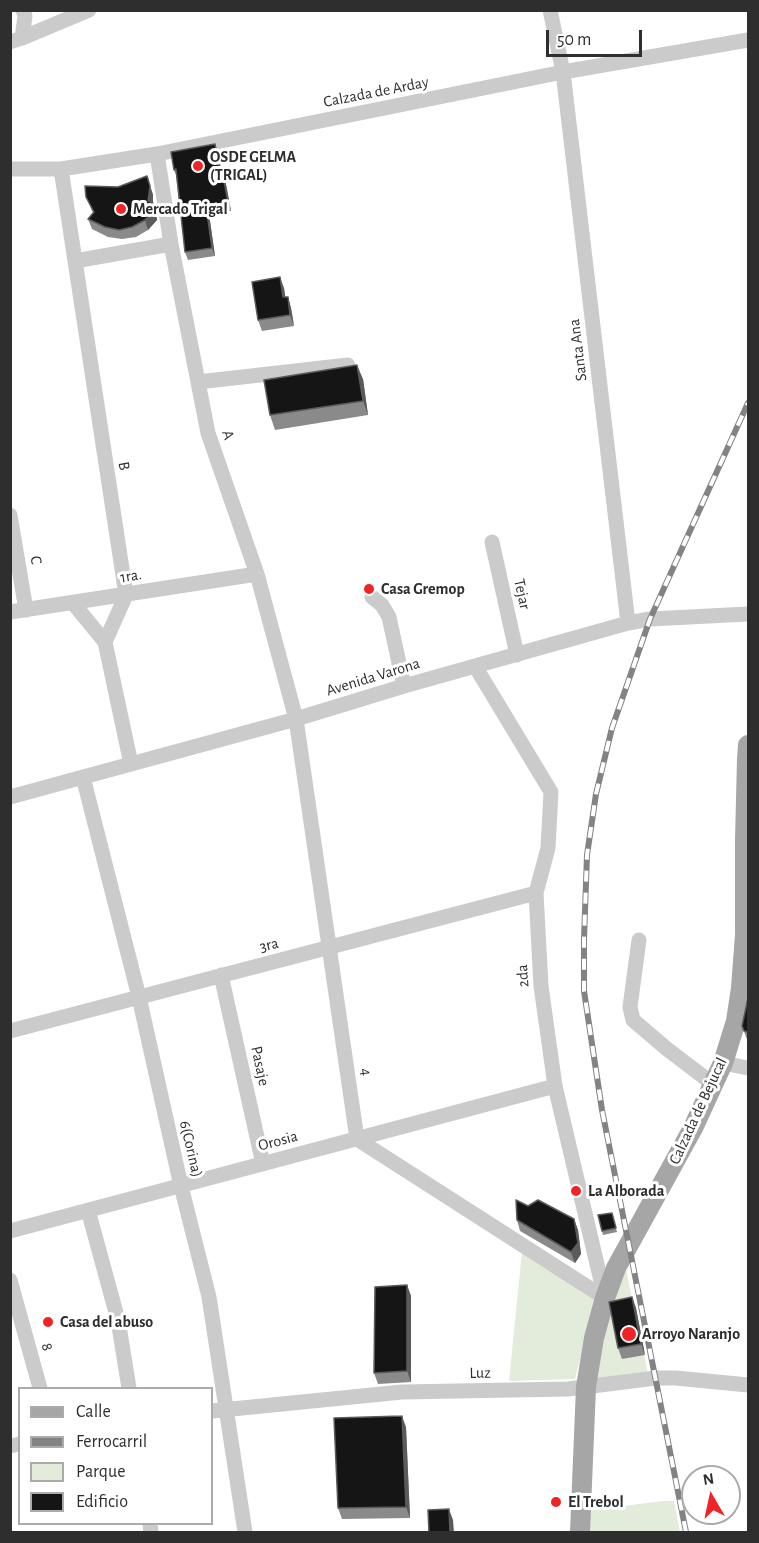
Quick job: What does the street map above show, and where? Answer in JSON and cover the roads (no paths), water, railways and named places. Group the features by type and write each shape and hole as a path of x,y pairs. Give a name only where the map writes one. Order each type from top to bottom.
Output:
{"main road":[{"name":"Calzada de Bejucal","path":"580,1533 586,1387 594,1338 605,1298 616,1268 693,1128 723,1063 736,1021 745,935 748,746"}],"street":[{"path":"16,40 25,16 23,10"},
{"path":"16,40 89,10"},
{"name":"Santa Ana","path":"550,10 563,72 628,623"},
{"name":"Calzada de Arday","path":"10,169 61,169 157,154 563,72 748,40"},
{"name":"A","path":"157,154 171,244 208,433 257,574 297,719"},
{"name":"B","path":"61,169 126,595"},
{"path":"75,261 171,244"},
{"path":"198,382 348,365"},
{"name":"C","path":"10,515 18,611"},
{"name":"Tejar","path":"492,542 517,655"},
{"name":"1ra.","path":"18,611 257,574"},
{"path":"105,642 126,595"},
{"path":"372,597 382,605 389,617 404,686"},
{"path":"73,603 105,642 131,764"},
{"name":"Avenida Varona","path":"10,797 297,719 404,686 628,623 650,619 748,614"},
{"name":"2da","path":"475,666 551,792 548,848 536,893 541,986 555,1086 605,1298"},
{"name":"4","path":"297,719 357,1139"},
{"name":"6(Corina)","path":"83,777 209,1297 219,1410 245,1533"},
{"name":"3ra","path":"10,1031 536,893"},
{"path":"639,940 630,1007 633,1020 666,1049 713,1084"},
{"name":"Pasaje","path":"222,975 263,1164"},
{"path":"723,1063 748,1068"},
{"name":"Orosia","path":"10,1231 555,1086"},
{"path":"357,1139 605,1298"},
{"path":"88,1210 118,1320 129,1387"},
{"name":"8","path":"10,1280 39,1387"},
{"name":"Luz","path":"219,1410 402,1392 568,1389 676,1378 748,1385"}],"railway":[{"path":"686,1532 602,1110 584,991 587,855 596,794 612,728 650,619 748,403"}],"place":[{"name":"OSDE GELMA (TRIGAL)","path":"198,166"},
{"name":"Mercado Trigal","path":"121,209"},
{"name":"Casa Gremop","path":"369,589"},
{"name":"La Alborada","path":"576,1191"},
{"name":"Casa del abuso","path":"48,1322"},
{"name":"Arroyo Naranjo","path":"629,1334"},
{"name":"El Trebol","path":"556,1502"}]}
